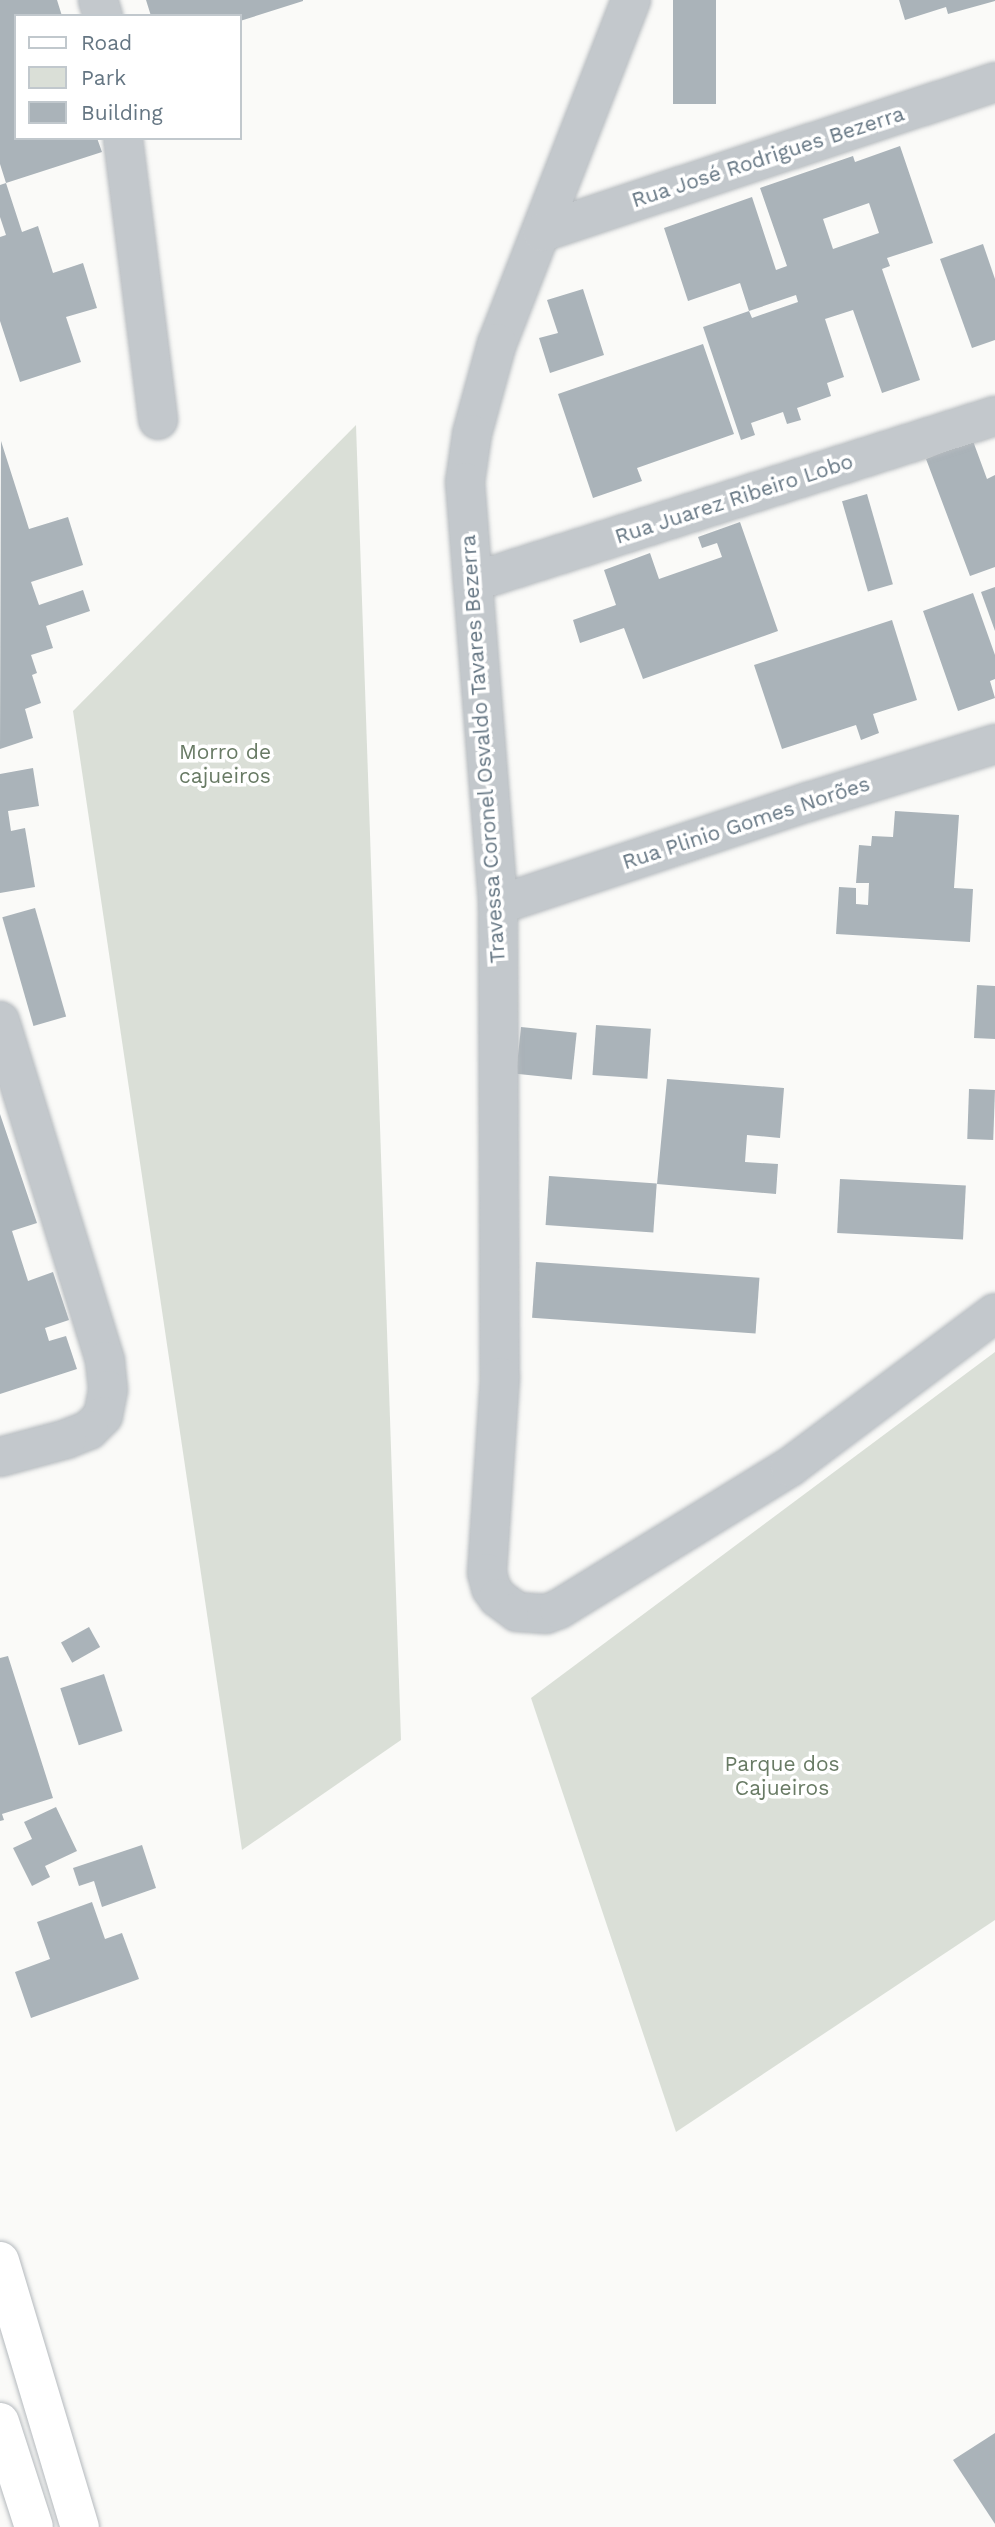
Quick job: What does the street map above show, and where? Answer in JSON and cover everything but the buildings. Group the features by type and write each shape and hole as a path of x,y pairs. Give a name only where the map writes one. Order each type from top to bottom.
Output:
{"main road":[{"path":"0,2261 80,2527"},
{"path":"0,2422 34,2527"}],"street":[{"name":"Travessa Coronel Osvaldo Tavares Bezerra","path":"631,0 497,343 471,434 465,482 498,905 500,1377 487,1573 491,1588 506,1605 530,1615 546,1614 559,1609 790,1467 995,1313"},
{"name":"Rua José Rodrigues Bezerra","path":"542,232 995,82"},
{"path":"123,140 158,421"},
{"name":"Rua Juarez Ribeiro Lobo","path":"473,582 995,416"},
{"name":"Rua Plinio Gomes Norões","path":"498,905 808,802 995,744"},
{"path":"0,1021 105,1362 108,1403 103,1416 89,1430 68,1439 0,1457"}],"green space":[{"name":"Morro de cajueiros","path":"356,425 401,1740 242,1850 73,711"},
{"name":"Parque dos Cajueiros","path":"995,1352 995,1920 676,2132 531,1698"}]}
